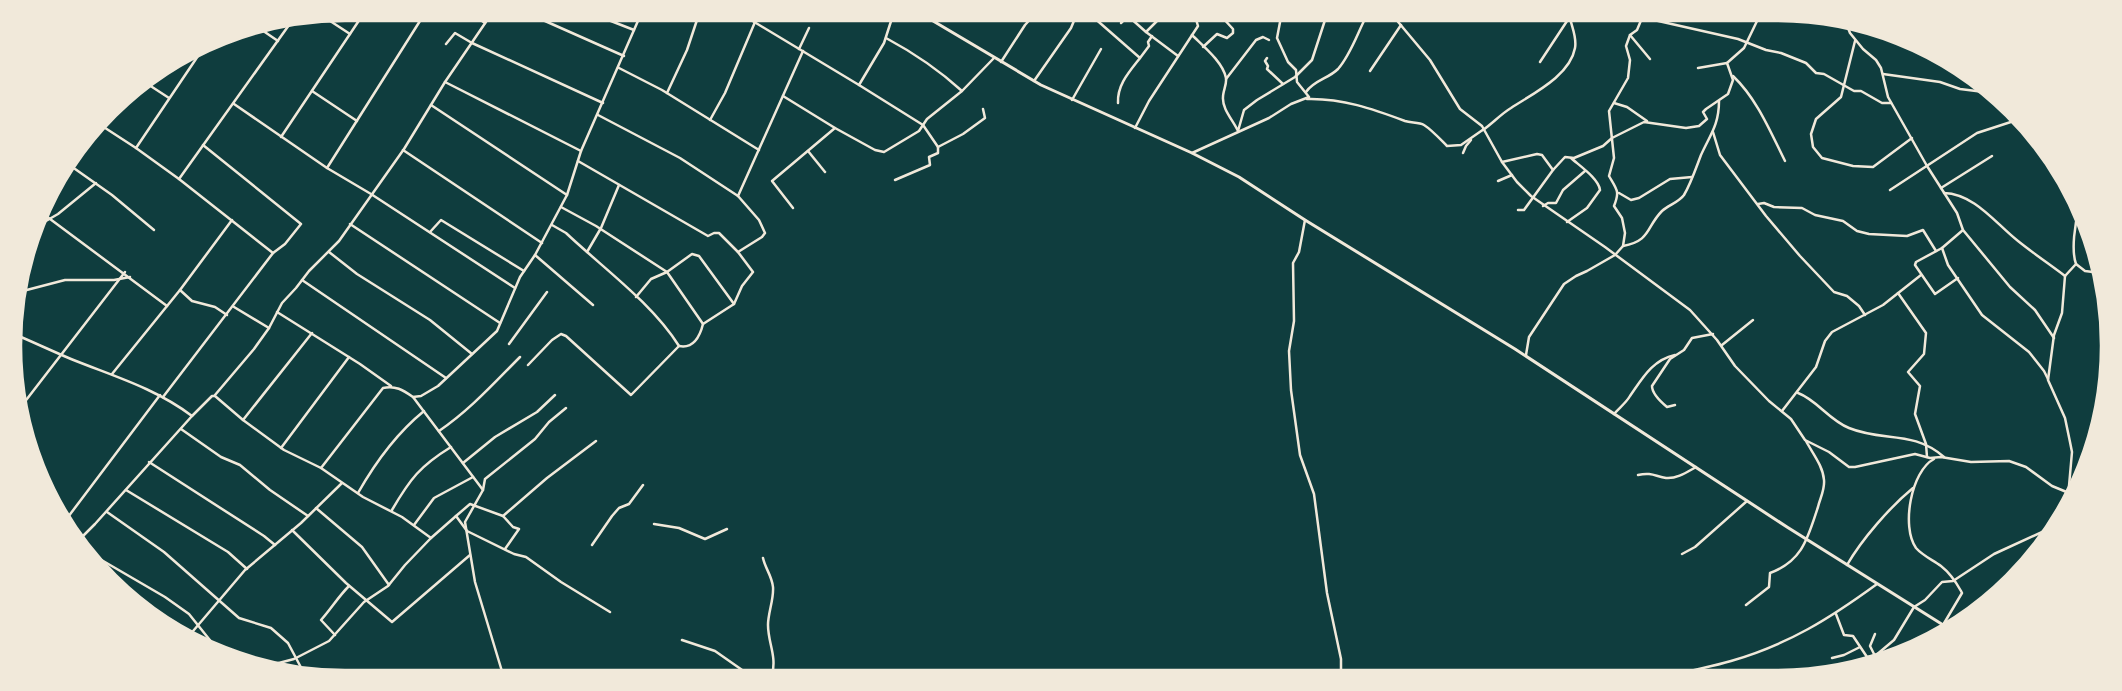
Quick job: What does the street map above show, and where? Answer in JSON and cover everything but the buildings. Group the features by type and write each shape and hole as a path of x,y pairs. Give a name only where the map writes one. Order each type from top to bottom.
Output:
{"street":[{"path":"281,137 359,21"},
{"path":"327,168 420,21"},
{"path":"83,536 149,462 192,416 214,396 254,349 282,303 339,241 403,150 445,82 486,23 483,21"},
{"path":"545,21 624,56"},
{"path":"611,21 634,30"},
{"path":"413,397 421,396 446,378 497,331 515,288 524,271 536,255 568,195 581,150 619,68 638,21"},
{"path":"667,93 687,50 697,21"},
{"path":"858,85 885,38 891,21"},
{"path":"933,21 1001,62 1072,100 1192,153 1239,177 1305,220 1526,356 1807,540 1942,624"},
{"path":"1001,62 1029,21"},
{"path":"1034,80 1071,28 1074,21"},
{"path":"1098,21 1140,58"},
{"path":"1134,21 1178,56"},
{"path":"1146,32 1157,21"},
{"path":"1135,128 1149,101 1198,26 1196,21"},
{"path":"1203,46 1217,34 1227,38 1233,34 1233,29 1226,21"},
{"path":"1280,21 1277,38 1288,62 1296,70 1297,82 1309,96 1306,99"},
{"path":"1238,131 1244,110 1295,76 1312,60 1325,21"},
{"path":"1306,92 1314,83 1326,78 1339,68 1364,21"},
{"path":"1397,21 1430,60 1460,109 1484,129 1502,162 1532,197 1690,310 1722,346 1728,358 1735,366 1769,401 1791,419 1820,465 1824,483 1823,493 1803,549 1783,568 1770,573 1769,587 1746,605"},
{"path":"1540,62 1568,21"},
{"path":"1463,153 1470,141 1509,109 1549,84 1570,61 1576,46 1571,21"},
{"path":"1642,21 1637,30 1630,35 1626,46 1630,60 1628,78 1609,111 1614,158 1609,176 1618,192 1631,200 1639,198 1670,179 1692,177"},
{"path":"1656,21 1746,42 1806,63 1816,72 1824,74 1844,86 1861,91 1882,103 1891,104"},
{"path":"1698,68 1727,62 1744,48 1757,21"},
{"path":"331,22 350,34"},
{"path":"710,120 725,93 754,22 924,125 938,147 938,153 929,157 930,165 895,180"},
{"path":"1370,71 1400,25"},
{"path":"179,179 288,26"},
{"path":"799,49 809,28"},
{"path":"1850,30 1863,49 1876,60 1881,68 1891,104 1912,138 1926,166 1958,213 1963,230 2010,287 2035,310 2054,338"},
{"path":"264,31 278,41"},
{"path":"446,44 455,33 472,43 603,103"},
{"path":"1192,35 1216,60 1226,79"},
{"path":"1630,35 1650,59"},
{"path":"1118,103 1117,94 1125,78 1149,46 1148,42 1152,36"},
{"path":"1238,131 1231,116 1224,108 1223,97 1226,79 1256,40 1263,37 1269,40"},
{"path":"885,38 940,71 962,91"},
{"path":"1856,40 1841,97 1816,119 1810,134 1813,147 1822,158 1853,166 1873,167 1912,138"},
{"path":"1072,100 1101,49"},
{"path":"738,196 803,51"},
{"path":"136,148 196,58"},
{"path":"783,96 835,128 875,150 884,152 919,131 932,115 962,91 994,58"},
{"path":"1267,58 1265,61 1268,66 1267,69 1283,84"},
{"path":"1727,62 1727,67 1732,75 1742,85 1754,103 1785,161"},
{"path":"619,68 667,93 759,150"},
{"path":"1882,74 1940,82 1960,89 1978,91"},
{"path":"1518,210 1524,210 1564,157 1571,158 1603,146 1612,138 1637,125 1649,122 1686,128 1698,126 1706,119 1703,112 1728,94 1733,80 1732,75"},
{"path":"445,82 581,150"},
{"path":"151,86 169,98"},
{"path":"312,92 356,121"},
{"path":"1192,153 1269,118 1291,104 1306,99 1326,98 1388,114 1408,122 1422,124 1447,146 1461,145 1484,129"},
{"path":"1623,246 1631,244 1648,233 1663,211 1683,196 1713,132 1719,115 1719,101"},
{"path":"1614,103 1627,107 1649,122"},
{"path":"234,104 327,168 371,194 515,288"},
{"path":"430,105 568,195"},
{"path":"938,147 963,134 985,118 983,109"},
{"path":"598,115 680,158 738,196 759,220 765,233 762,237 738,252"},
{"path":"1890,190 1977,133 2011,122"},
{"path":"105,128 179,179 273,253"},
{"path":"793,208 772,181 835,128"},
{"path":"1713,132 1720,155 1800,256 1834,292 1847,296 1859,306 1865,315"},
{"path":"163,397 234,307 273,253 285,244 301,224 204,145"},
{"path":"403,150 542,243"},
{"path":"808,151 825,172"},
{"path":"1502,162 1536,154 1542,155 1553,170"},
{"path":"1941,188 1992,156"},
{"path":"1567,222 1587,208 1600,190 1597,181 1571,158"},
{"path":"552,225 566,233 636,297 669,330 679,346 685,347 693,344 699,337 704,324 734,304 742,286 753,272 738,252 719,233 708,236 578,161"},
{"path":"74,168 96,183 154,230"},
{"path":"1543,206 1548,203 1556,203 1563,190 1584,171"},
{"path":"1498,181 1512,175"},
{"path":"46,221 96,183"},
{"path":"587,252 601,228 619,185"},
{"path":"1526,356 1528,337 1564,284 1615,255 1623,246 1625,234 1622,218 1614,206 1618,198 1618,192"},
{"path":"1944,193 1955,193 1988,213 2018,242 2064,276"},
{"path":"1757,204 1802,208 1815,215 1842,221 1857,231 1868,234 1907,236 1923,230 1936,251"},
{"path":"561,207 601,228 667,272 704,324"},
{"path":"50,219 125,272 167,306"},
{"path":"112,374 180,290 232,220"},
{"path":"430,233 441,220 524,271"},
{"path":"1305,220 1299,252 1293,263 1294,321 1289,351 1290,390 1300,455 1314,494 1328,593 1341,659 1341,670"},
{"path":"350,224 500,323"},
{"path":"2077,225 2073,247 2076,264 2085,270 2092,271"},
{"path":"1958,278 1935,294 1915,266 1916,262 1942,248 1963,230"},
{"path":"1942,248 1948,265 1982,314 2029,352 2044,371 2060,405 2070,442 2072,452 2071,481"},
{"path":"329,252 357,274 430,320 472,354"},
{"path":"636,297 651,279 667,272 692,254 699,256 734,304"},
{"path":"536,255 593,305"},
{"path":"2048,380 2054,338 2062,313 2064,276 2076,264"},
{"path":"26,400 125,272"},
{"path":"1782,411 1798,393 1816,367 1825,341 1832,332 1883,305 1922,275"},
{"path":"26,290 65,280 120,279 130,276"},
{"path":"302,280 446,378"},
{"path":"180,290 192,300 215,307 227,316"},
{"path":"509,344 547,292"},
{"path":"1898,293 1926,333 1924,354 1908,372 1920,386 1915,414 1926,444 1927,457"},
{"path":"234,307 268,328"},
{"path":"277,312 391,386 403,390 413,397 483,490"},
{"path":"1722,346 1753,320"},
{"path":"243,420 312,334"},
{"path":"528,365 552,340 561,334 566,336 630,395 679,346"},
{"path":"1675,405 1667,407 1651,389 1652,386 1665,365 1684,350 1692,338 1712,334"},
{"path":"21,337 62,355 134,382 160,395 192,416"},
{"path":"1614,414 1629,397 1643,376 1662,359 1676,355"},
{"path":"281,448 349,357"},
{"path":"439,431 457,419 480,398 520,357"},
{"path":"321,468 383,388 391,386"},
{"path":"1798,393 1849,428 1917,440 1946,458"},
{"path":"69,514 160,395"},
{"path":"463,463 495,437 537,412 555,395"},
{"path":"214,396 281,448 321,468 357,493 414,525 431,538"},
{"path":"502,670 475,582 465,522 483,490 485,479 534,439 549,422 566,408"},
{"path":"357,493 384,453 409,423 424,411"},
{"path":"181,429 221,457 240,465 270,490 308,516"},
{"path":"1805,440 1849,466 1855,467 1915,454 1971,462 2009,461 2026,467 2052,486 2065,492"},
{"path":"503,516 547,478 596,441"},
{"path":"391,511 414,475 429,460 451,447"},
{"path":"1936,458 1927,462 1921,469 1914,487 1910,524 1916,547 1942,567 1954,580 1962,593 1948,621"},
{"path":"149,462 275,545"},
{"path":"1638,474 1650,474 1665,478 1684,474 1696,467"},
{"path":"414,525 434,498 473,477"},
{"path":"192,631 247,569 308,516 342,483"},
{"path":"592,544 618,508 629,504 643,485"},
{"path":"1847,565 1857,546 1900,499 1914,487"},
{"path":"126,490 228,552 247,569"},
{"path":"1682,554 1695,547 1747,501"},
{"path":"278,663 296,658 328,641 366,601 389,585 431,538 470,504 503,516 513,527 519,529 505,549"},
{"path":"316,508 362,547 389,585"},
{"path":"106,512 164,552 239,618 270,628 288,643 301,667"},
{"path":"456,516 467,531 514,554 526,557 561,582 610,612"},
{"path":"654,524 678,528 705,539 727,529"},
{"path":"292,530 349,586 392,622 470,555"},
{"path":"1877,654 1894,640 1914,607 1925,600 1942,582 1954,580 1994,554 2042,532"},
{"path":"762,558 772,579 773,589 768,625 774,655 772,670"},
{"path":"106,563 165,597 189,614 209,639"},
{"path":"1695,670 1732,661 1809,630 1836,614 1876,584"},
{"path":"335,635 321,620 330,611 335,600 349,586"},
{"path":"1836,614 1844,635 1853,636 1867,657"},
{"path":"1874,655 1870,646 1875,634"},
{"path":"682,640 714,651 742,670"},
{"path":"1832,658 1844,655 1860,647"}]}
